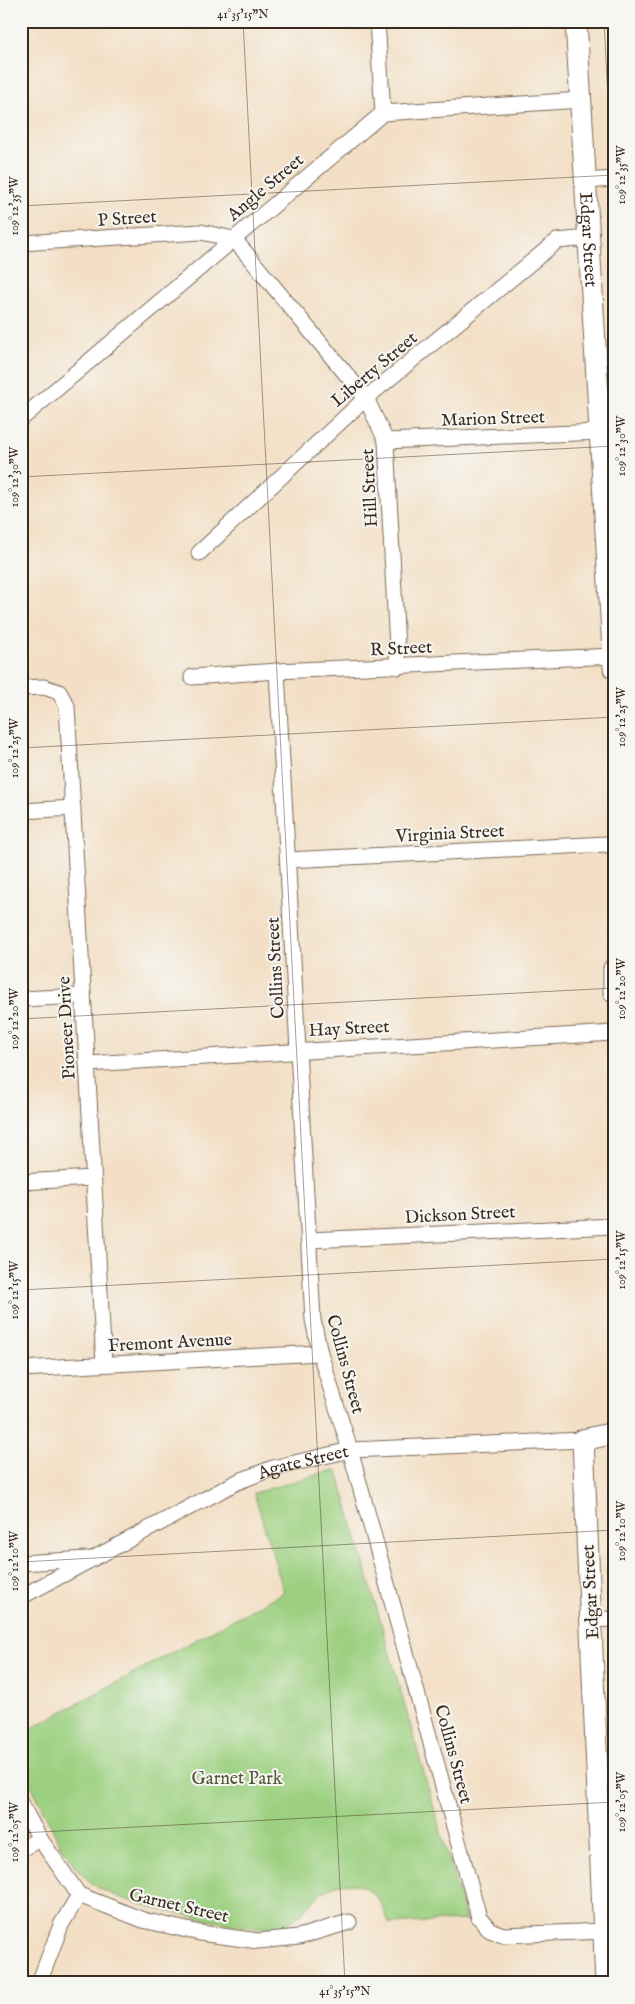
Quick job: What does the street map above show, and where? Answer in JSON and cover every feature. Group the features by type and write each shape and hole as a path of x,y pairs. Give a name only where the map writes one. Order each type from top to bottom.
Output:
{"street":[{"path":"377,21 382,113 581,100"},
{"name":"Edgar Street","path":"576,21 613,662"},
{"name":"Angle Street","path":"21,419 382,113"},
{"path":"584,181 614,179"},
{"name":"P Street","path":"21,243 201,232 234,239"},
{"name":"Liberty Street","path":"199,553 366,398 557,241 588,238"},
{"name":"Hill Street","path":"234,239 366,398 386,441 398,667"},
{"name":"Marion Street","path":"386,441 600,432"},
{"name":"R Street","path":"192,677 277,671 613,662"},
{"name":"Collins Street","path":"277,671 313,1320 320,1353 350,1450 479,1917 490,1930 503,1935 605,1931"},
{"name":"Pioneer Drive","path":"21,688 44,687 59,692 66,706 104,1364"},
{"path":"21,811 73,808"},
{"name":"Virginia Street","path":"288,860 607,844 614,848"},
{"path":"614,969 614,992"},
{"path":"21,999 82,996"},
{"name":"Hay Street","path":"87,1064 298,1050 614,1033"},
{"path":"21,1182 93,1178"},
{"name":"Dickson Street","path":"309,1240 614,1226"},
{"name":"Fremont Avenue","path":"21,1369 320,1353"},
{"name":"Agate Street","path":"21,1597 237,1482 273,1468 350,1450 583,1440 614,1432"},
{"name":"Edgar Street","path":"583,1440 606,1983"},
{"path":"21,1563 91,1559"},
{"path":"591,1620 614,1619"},
{"path":"21,1804 40,1839 79,1895 61,1925 39,1983"},
{"path":"21,1849 40,1839"},
{"name":"Garnet Street","path":"79,1895 143,1920 200,1933 258,1941 299,1937 349,1922"}],"green space":[{"name":"Garnet Park","path":"330,1471 336,1471 339,1476 466,1920 389,1924 384,1910 372,1892 359,1885 339,1884 321,1894 289,1922 279,1926 259,1928 229,1924 162,1910 134,1902 99,1888 77,1869 68,1857 53,1831 33,1788 23,1774 20,1760 21,1734 284,1592 254,1493"}]}
